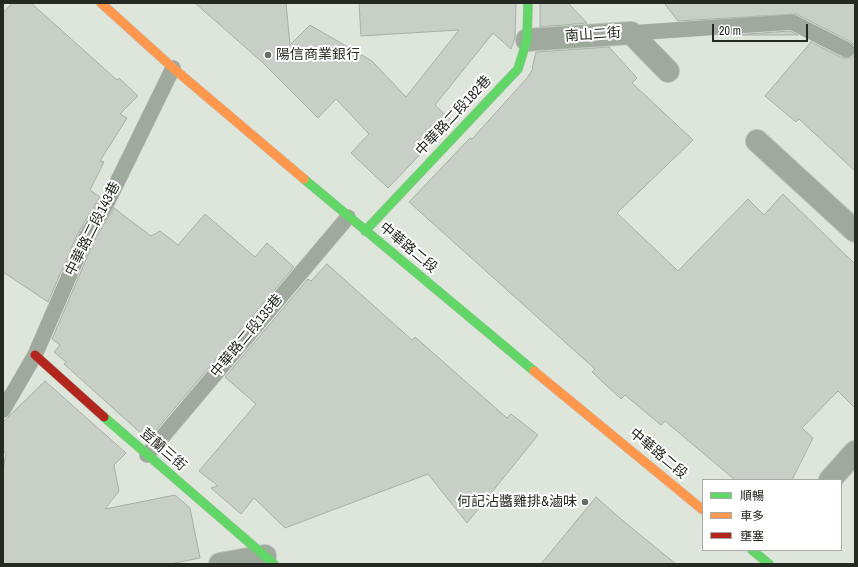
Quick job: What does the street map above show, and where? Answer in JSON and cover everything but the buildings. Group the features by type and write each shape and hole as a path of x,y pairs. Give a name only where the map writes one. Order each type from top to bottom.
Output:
{"main road":[{"name":"中華路二段","path":"100,3 173,68 348,217 702,509"},
{"name":"中華路二段182巷","path":"365,231 518,69 526,40 528,3"},
{"name":"荳蘭三街","path":"35,355 146,455 269,560"}],"street":[{"name":"南山二街","path":"526,40 631,33 668,71"},
{"path":"757,141 855,231"},
{"path":"831,479 855,452"},
{"path":"220,564 269,560"}],"lane":[{"path":"631,33 792,22 847,50"},
{"name":"中華路二段143巷","path":"3,410 35,355 86,237 107,203 173,68"},
{"name":"中華路二段135巷","path":"146,455 348,217"}],"traffic: fast":[{"path":"365,231 518,69 527,40 528,3"},
{"path":"304,179 534,371"},
{"path":"104,417 274,564"},
{"path":"753,551 769,564"}],"traffic: slow":[{"path":"101,3 173,68 304,179"},
{"path":"534,371 702,509"}],"traffic: jam":[{"path":"35,355 104,417"}],"place":[{"name":"陽信商業銀行","path":"268,55"},
{"name":"何記沾醬雞排&滷味","path":"585,502"}]}
